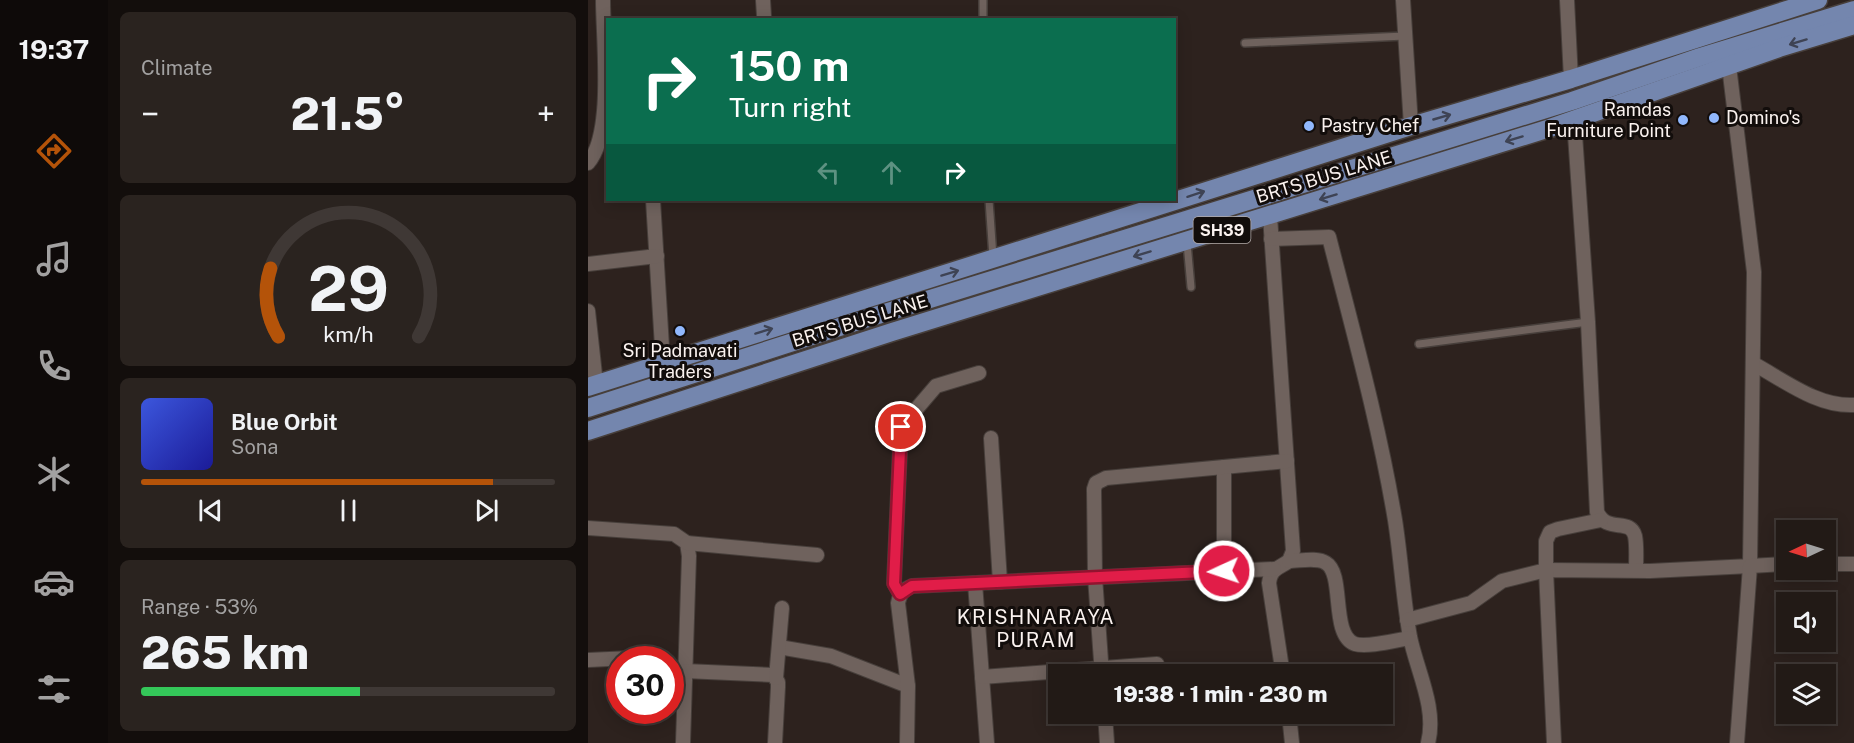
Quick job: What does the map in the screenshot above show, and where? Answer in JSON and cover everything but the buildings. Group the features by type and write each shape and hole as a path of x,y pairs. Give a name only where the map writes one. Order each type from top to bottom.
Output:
{"main road":[{"name":"SH39","path":"1176,201 1818,0"},
{"name":"BRTS BUS LANE","path":"588,408 849,324 1551,107 1700,57 1854,10"},
{"name":"SH39","path":"588,431 881,335 1574,120 1854,25"},
{"name":"SH39","path":"592,385 1175,201"}],"street":[{"path":"588,163 596,151 606,115 603,0"},
{"path":"764,0 764,16"},
{"path":"1403,0 1411,126"},
{"path":"1567,0 1571,79"},
{"path":"1729,66 1753,254 1755,300 1750,566 1737,743"},
{"path":"1574,120 1598,512 1601,520 1610,525 1627,526 1632,530 1635,537 1636,570"},
{"path":"653,201 663,363"},
{"path":"1270,216 1293,551 1289,561"},
{"path":"1271,240 1329,237 1368,385 1395,520 1410,638 1430,713 1428,743"},
{"path":"588,264 657,256"},
{"path":"588,311 592,385"},
{"path":"1754,364 1824,401 1838,405 1854,405"},
{"path":"907,743 908,686 898,603 900,594 894,584 901,427 936,386 979,373"},
{"path":"991,438 1000,582"},
{"path":"1101,664 1095,577 1094,489 1096,483 1106,478 1287,461"},
{"path":"1224,467 1224,571"},
{"path":"1554,743 1546,541 1550,532 1601,520"},
{"path":"588,528 674,534 687,543 817,555"},
{"path":"683,743 689,556 687,543"},
{"path":"900,594 912,586 1274,569 1289,561 1320,560 1328,563 1333,571 1341,623 1346,636 1352,643 1361,645 1410,638"},
{"path":"1836,564 1854,564"},
{"path":"1407,620 1471,603 1502,581 1546,570 1636,570 1776,565"},
{"path":"1274,569 1269,583 1281,664"},
{"path":"975,583 987,743"},
{"path":"775,743 778,687 776,678 782,608"},
{"path":"779,647 831,657 908,686"},
{"path":"588,660 606,659"},
{"path":"685,671 769,674 776,678"},
{"path":"982,677 1048,674"},
{"path":"1106,724 1107,743"},
{"path":"1290,724 1292,743"}],"lane":[{"path":"983,0 983,18"},
{"path":"1245,43 1405,36"},
{"path":"989,201 993,259"},
{"path":"1187,240 1191,286"},
{"path":"1419,344 1588,322"}],"place":[{"name":"Domino's","path":"1714,118"},
{"name":"Ramdas Furniture Point","path":"1683,120"},
{"name":"Pastry Chef","path":"1309,126"},
{"name":"Sri Padmavati Traders","path":"680,331"}],"district":[{"name":"KRISHNARAYA PURAM","path":"1036,628"}],"route":[{"path":"901,427 894,584 900,594 912,586 1224,571"}]}
